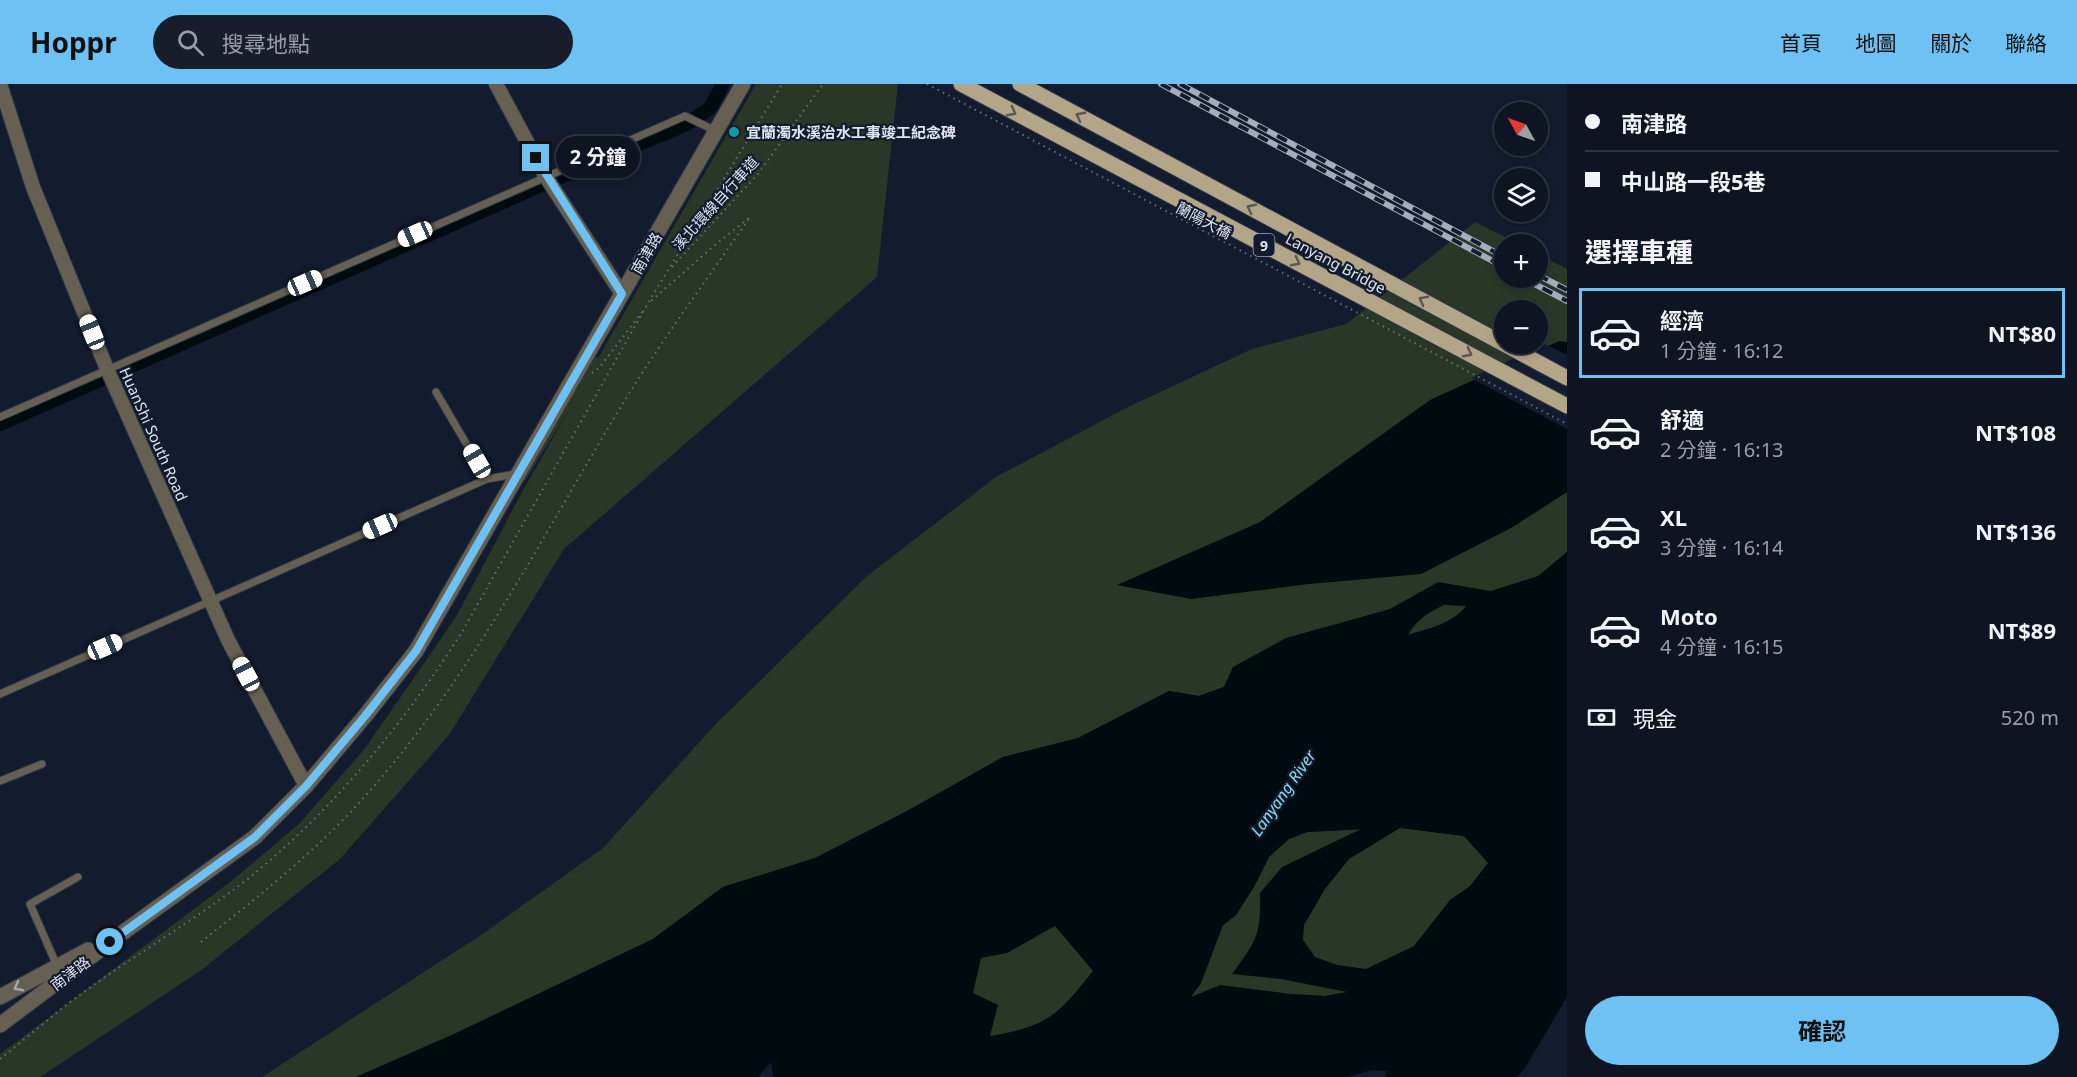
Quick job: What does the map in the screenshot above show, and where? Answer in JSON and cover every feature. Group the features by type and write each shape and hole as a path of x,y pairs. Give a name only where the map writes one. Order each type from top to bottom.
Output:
{"main road":[{"name":"Lanyang Bridge","path":"961,84 1567,406"},
{"name":"Lanyang Bridge","path":"1020,84 1567,378"}],"street":[{"name":"HuanShi South Road","path":"0,84 33,187 110,376 228,640 306,786"},
{"path":"496,84 550,182 622,294"},
{"name":"南津路","path":"0,1026 125,931 255,837 306,786 365,716 416,651 743,84"},
{"path":"0,998 125,931"}],"lane":[{"path":"0,417 110,376 550,182 685,116 717,131"},
{"path":"436,392 487,479"},
{"path":"0,694 487,479 518,474"},
{"path":"0,781 42,764"},
{"path":"57,966 30,904 78,877"}],"path":[{"name":"溪北環線自行車道","path":"782,84 667,273 758,174 823,84"},
{"name":"蘭陽大橋","path":"927,84 1567,424"},
{"path":"201,942 257,898 329,834 366,796 425,724 477,649 627,398 750,217 648,303 599,368 591,374"},
{"path":"0,1059 80,994"}],"green space":[{"path":"756,84 898,84 877,277 564,549 449,735 340,859 200,971 40,1077 0,1077 0,1054 230,882 299,824 366,747 456,617 522,492 570,408 525,481 519,476 592,354 598,358"},
{"path":"1475,222 1499,234 1494,234 1494,288 1548,288 1548,259 1567,269 1567,552 1540,575 1437,626 1407,635 1233,667 1224,687 1199,696 1169,691 1078,738 1003,757 907,811 815,858 723,887 653,939 454,1034 356,1077 262,1077 481,935 603,848 715,725 867,576 996,477 1126,408 1252,349 1346,324"},
{"path":"1400,828 1464,836 1489,862 1490,888 1420,950 1350,992 1325,996 1291,994 1190,998 1201,983 1223,925 1236,915 1269,857 1289,839 1307,832"},
{"path":"1161,842 1057,1048 895,1022 907,996"}],"water":[{"path":"1559,341 1567,342 1567,492 1513,527 1421,574 1309,584 1191,599 1117,585 1260,522 1430,400 1531,354 1548,354 1548,346"},
{"name":"Lanyang River","path":"1567,552 1567,997 1525,1068 1517,1077 1385,1077 1387,1071 1372,1070 1347,1077 773,1077 771,1062 758,1077 356,1077 454,1034 653,939 723,887 815,858 907,811 1003,757 1078,738 1169,691 1199,696 1224,687 1233,667 1286,638 1390,609 1438,582 1491,591 1538,576","holes":["1444,605 1466,606 1447,621 1408,635 1428,614","1400,828 1464,836 1488,863 1470,886 1450,900 1414,946 1366,969 1337,965 1315,957 1303,940 1304,925 1325,889 1349,859","1361,829 1282,867 1260,893 1260,919 1256,936 1232,974 1281,979 1347,992 1325,996 1220,985 1191,997 1201,983 1223,925 1236,915 1269,857 1289,839 1307,832","1055,926 1093,971 1070,999 1050,1017 1026,1028 990,1036 998,1005 973,993 981,958 1007,953"]}],"pier":[{"path":"1548,346 1567,355 1567,429 1471,378 1523,354 1548,354"}],"waterway":[{"path":"0,424 539,186 687,124 710,108 723,84"}],"railway":[{"path":"1161,84 1494,262"},
{"path":"1180,84 1494,252"},
{"path":"1548,280 1567,290"},
{"path":"1542,288 1567,301"}],"place":[{"name":"宜蘭濁水溪治水工事竣工紀念碑","path":"734,132"}],"route":[{"path":"110,942 255,837 306,786 365,716 416,651 622,294 536,158"}]}
